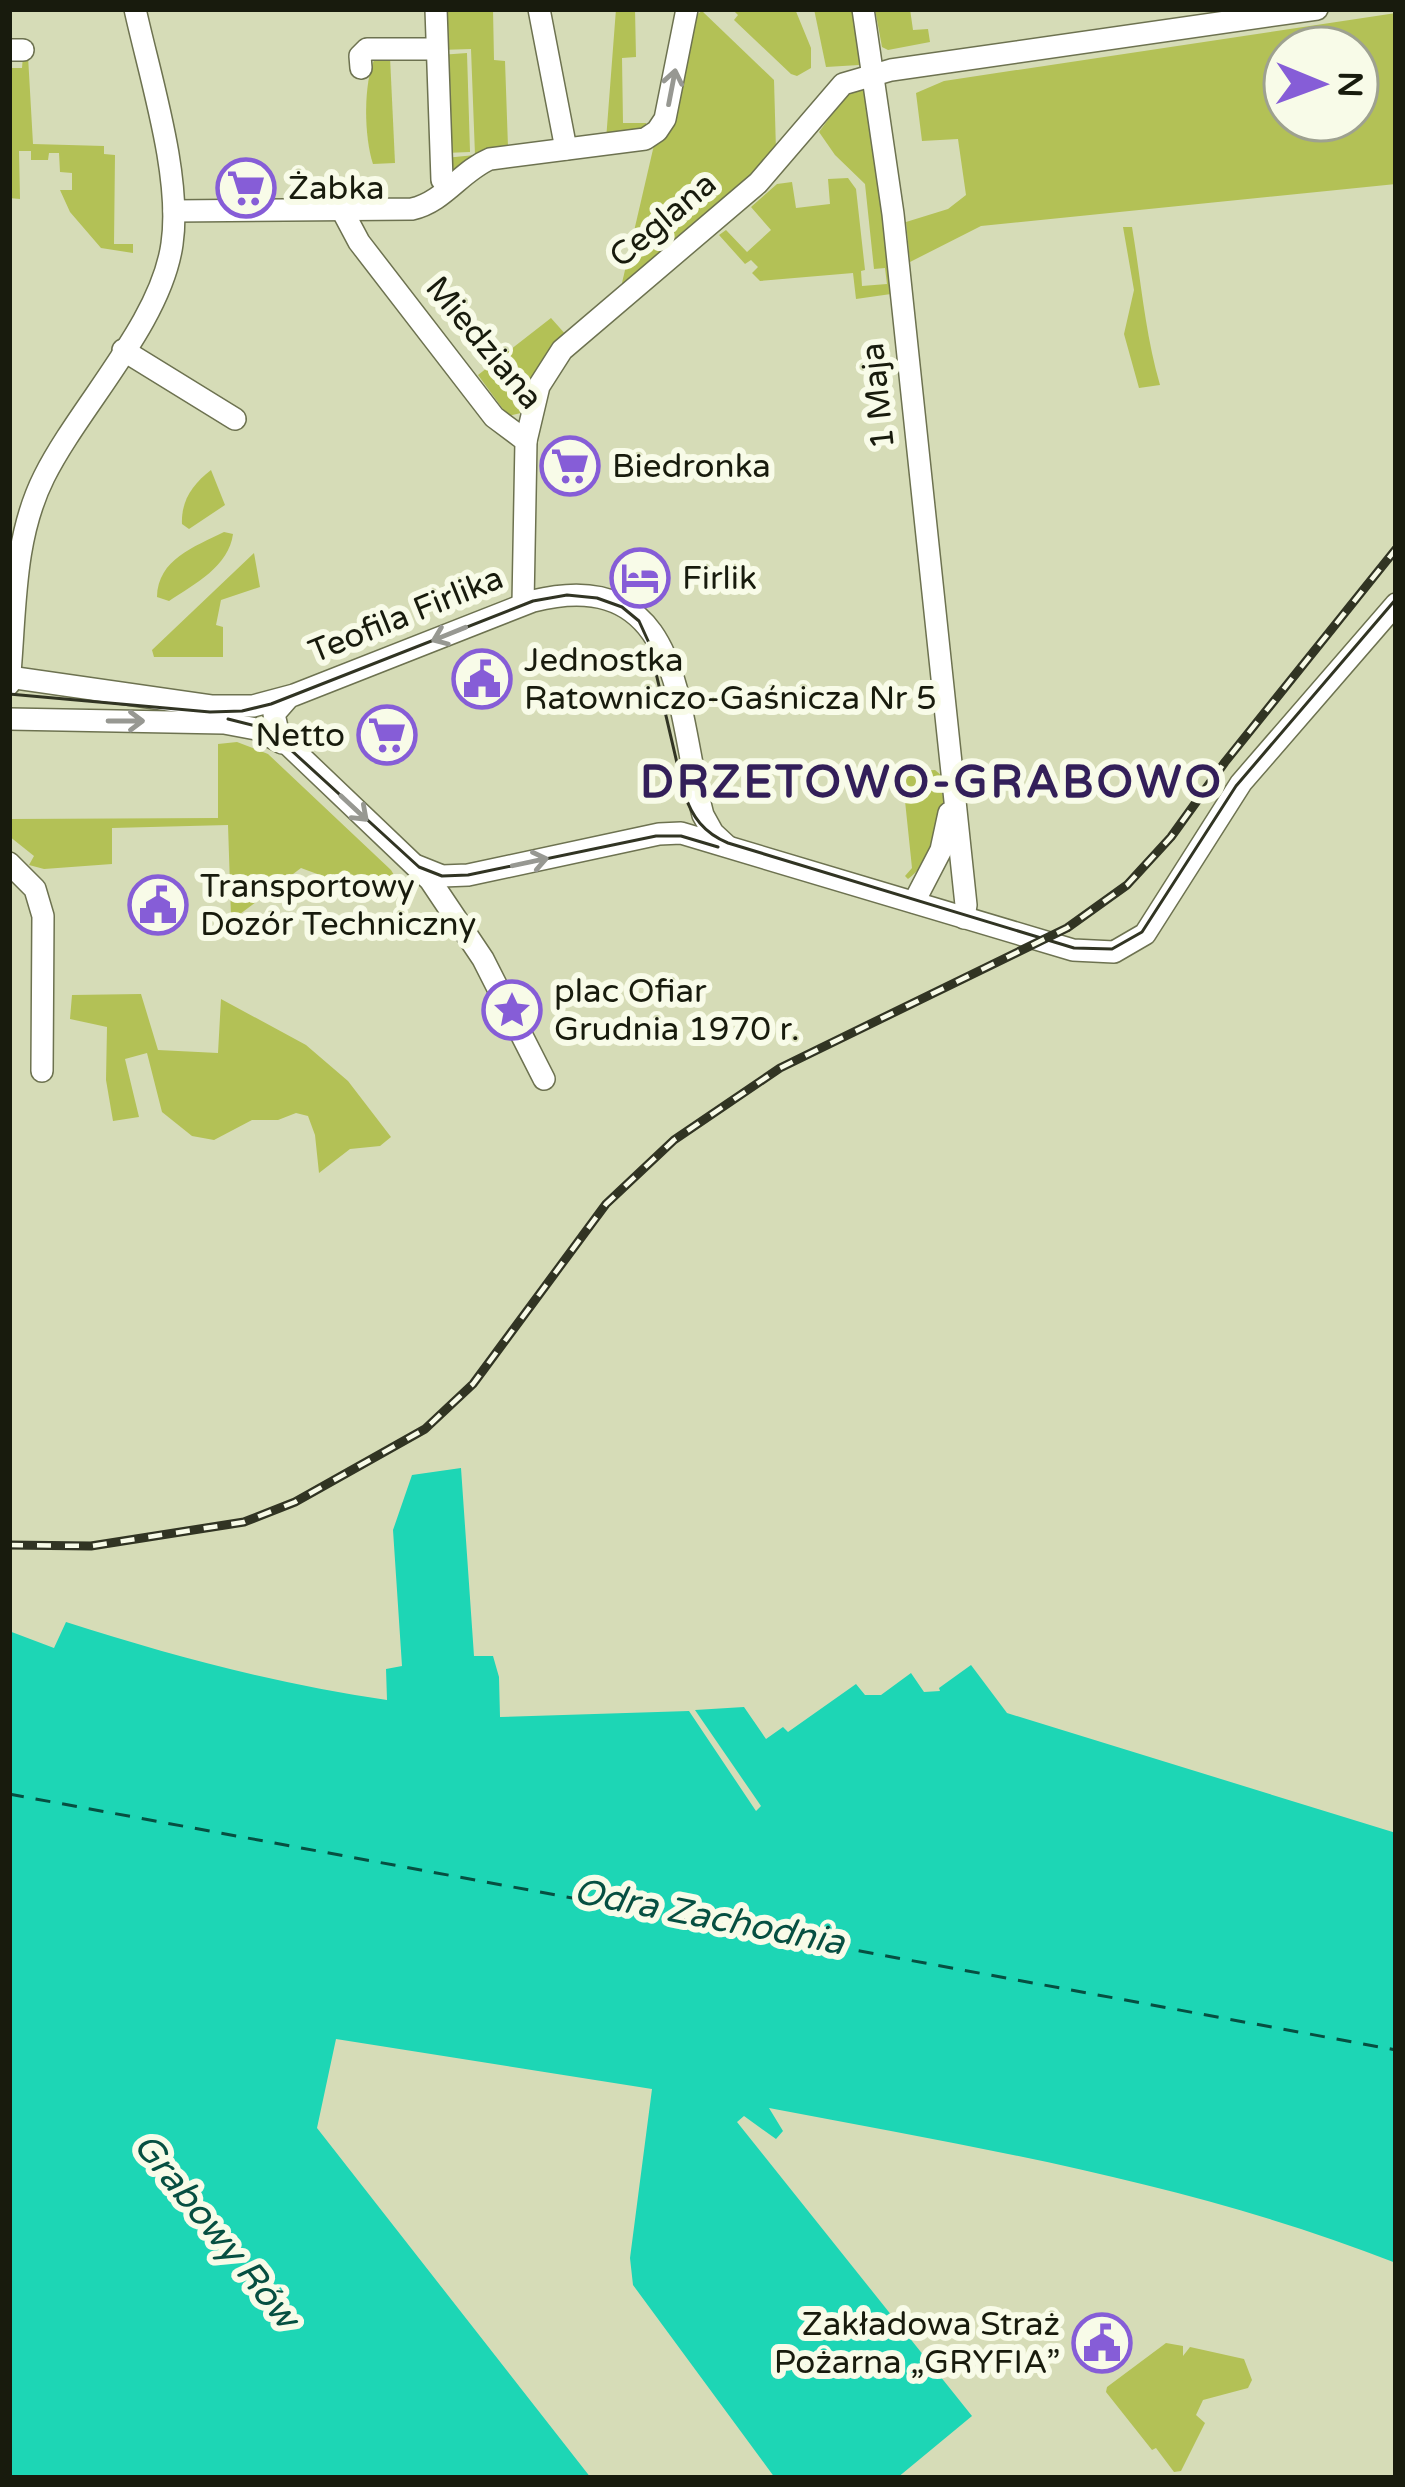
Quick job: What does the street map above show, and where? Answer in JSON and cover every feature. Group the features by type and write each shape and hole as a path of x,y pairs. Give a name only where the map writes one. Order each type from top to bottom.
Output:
{"street":[{"path":"9,679 21,550 31,508 61,447 162,281 172,243 174,211 135,9"},
{"path":"436,9 442,180"},
{"path":"539,9 566,149"},
{"path":"174,211 423,207 483,162 517,153 627,144 653,135 663,123 687,9"},
{"name":"1 Maja","path":"863,9 897,251 964,918"},
{"path":"873,73 1317,9"},
{"path":"361,68 362,51 367,49 435,49"},
{"name":"Ceglana","path":"526,441 538,386 562,350 768,173 843,84 873,73"},
{"name":"Miedziana","path":"342,210 359,242 494,417 526,441 523,604"},
{"path":"123,350 236,419"},
{"name":"Teofila Firlika","path":"9,679 219,707 248,706 294,695 523,604 550,597 588,596 618,604 646,622 668,658 709,827 727,846"},
{"path":"659,834 692,835 1077,952 1099,954 1125,948 1148,931 1234,792 1396,604"},
{"path":"294,695 273,718 277,733 417,866 483,959 544,1079"},
{"path":"9,719 224,722 256,730 292,750"},
{"name":"1 Maja","path":"914,902 944,841 950,776"},
{"path":"417,866 445,877 482,873 659,834 687,822 698,790"},
{"path":"9,863 35,889 43,916 42,1071"},
{"path":"467,933 463,893 472,878 482,873"}],"green space":[{"path":"440,9 493,9 494,60 505,61 508,147 446,179 445,158 475,155 471,49 440,50"},
{"path":"616,9 635,9 636,57 622,58 623,123 646,123 646,131 606,140"},
{"path":"732,9 795,9 811,48 811,68 797,76 791,74 734,20 738,15"},
{"path":"814,9 856,9 863,56 859,65 826,67"},
{"path":"875,9 910,9 913,30 928,29 930,42 888,50 882,47"},
{"path":"702,11 774,80 776,151 756,174 627,285 622,283 654,145 696,15"},
{"path":"1396,13 1396,184 981,226 910,262 906,222 948,209 966,195 958,139 922,141 916,93 944,81 1261,33 1261,144 1381,144 1381,24 1323,24"},
{"path":"467,53 470,152 445,153 440,55"},
{"path":"23,56 28,56 33,144 104,146 104,154 115,155 114,244 133,244 133,253 101,248 70,212 60,190 72,190 72,173 60,172 59,153 49,153 48,160 31,160 31,151 19,151 20,199 9,198 9,68 22,68"},
{"path":"390,57 395,163 373,164 367,125 368,81 375,58"},
{"path":"865,86 884,195 891,294 856,299 853,273 760,281 752,273 758,267 751,260 745,264 719,235 726,230 747,252 771,230 751,207 777,184 792,182 796,208 830,204 828,179 848,178 856,189 865,270 861,271 862,286 887,284 885,268 874,269 865,184 819,132 849,91"},
{"path":"1123,227 1132,227 1160,385 1139,388 1124,334 1134,290"},
{"path":"551,318 567,336 534,374 521,413 508,416 478,375"},
{"path":"211,470 225,505 189,529 182,524 186,500"},
{"path":"224,532 233,534 230,545 209,573 169,601 157,597 171,564"},
{"path":"254,553 260,587 221,600 216,625 223,627 223,657 154,657 152,650"},
{"path":"237,742 268,754 391,870 400,885 346,900 320,875 301,868 231,916 228,825 112,828 112,864 44,869 29,865 34,856 9,836 9,819 218,818 218,744"},
{"path":"935,770 941,775 944,809 937,811 927,857 908,879 905,876 912,868 902,772"},
{"path":"141,994 158,1050 218,1053 221,999 306,1045 348,1081 391,1137 380,1146 350,1149 319,1173 308,1116 296,1113 278,1120 252,1120 214,1140 192,1136 162,1112 147,1053 125,1059 139,1117 113,1121 106,1080 107,1027 70,1019 72,995"},
{"path":"1166,2343 1183,2346 1183,2356 1190,2347 1244,2359 1252,2380 1248,2388 1203,2400 1196,2415 1205,2423 1181,2471 1174,2472 1106,2392"}],"water":[{"path":"461,1468 474,1656 493,1656 500,1717 689,1711 756,1811 761,1806 695,1710 744,1707 766,1739 783,1727 788,1732 856,1684 865,1695 881,1695 911,1673 924,1692 940,1691 971,1665 1007,1713 1396,1833 1396,2263 1243,2211 1087,2171 769,2108 783,2131 776,2139 744,2116 737,2122 972,2416 897,2478 775,2478 633,2285 630,2258 652,2089 336,2039 317,2128 591,2478 9,2478 9,1631 54,1648 66,1622 225,1668 387,1700 386,1669 402,1666 393,1530 412,1475"}],"ferry route":[{"path":"9,1794 1396,2050"}],"tram line":[{"path":"9,694 242,711 271,704 533,601 567,595 597,598 622,607 639,621 649,643 684,793 695,817 712,834 728,843 1074,948 1112,949 1142,932 1236,786 1396,599"},
{"path":"228,719 256,726 280,740 419,867 442,876 468,875 656,836 681,836 718,847"}],"railway":[{"path":"9,1545 91,1546 244,1522 295,1502 425,1429 473,1384 606,1204 674,1140 780,1068 1067,928 1127,885 1171,837 1225,762 1396,549"}],"place":[{"name":"Żabka","path":"246,188"},
{"name":"Biedronka","path":"570,466"},
{"name":"Firlik","path":"640,578"},
{"name":"Jednostka Ratowniczo-Gaśnicza Nr 5","path":"482,679"},
{"name":"Netto","path":"387,735"},
{"name":"Transportowy Dozór Techniczny","path":"158,905"},
{"name":"plac Ofiar Grudnia 1970 r.","path":"512,1010"},
{"name":"Zakładowa Straż Pożarna „GRYFIA”","path":"1102,2343"}],"district":[{"name":"DRZETOWO-GRABOWO","path":"932,783"}],"water label":[{"name":"Odra Zachodnia","path":"709,1917"},
{"name":"Grabowy Rów","path":"216,2231"}]}
